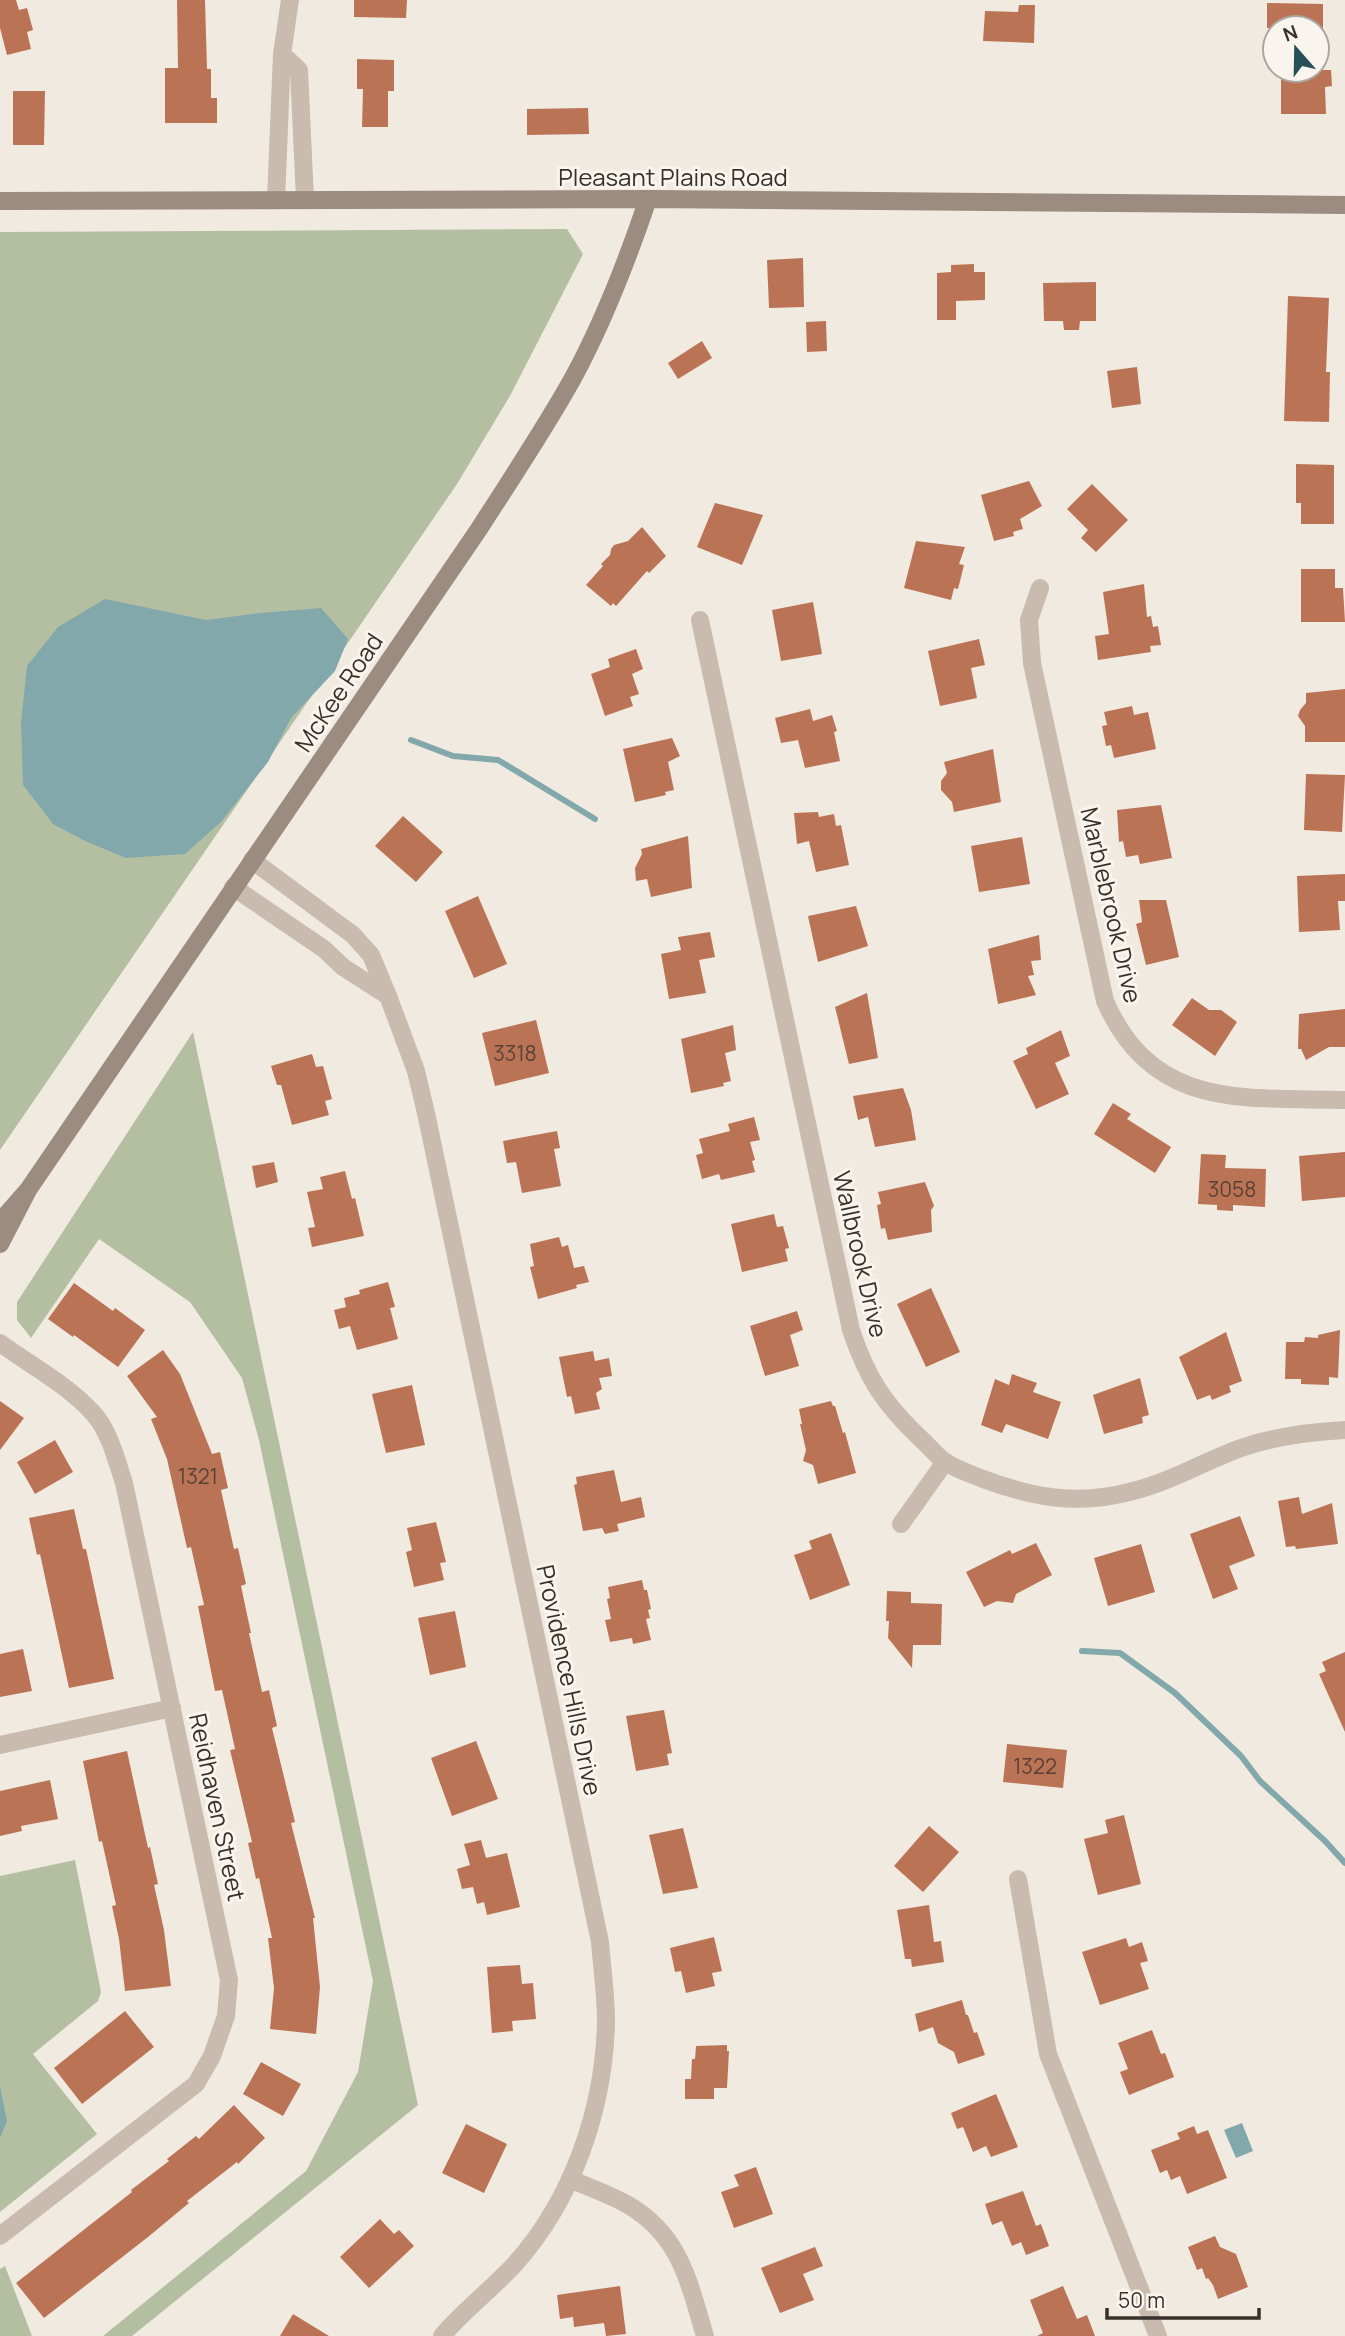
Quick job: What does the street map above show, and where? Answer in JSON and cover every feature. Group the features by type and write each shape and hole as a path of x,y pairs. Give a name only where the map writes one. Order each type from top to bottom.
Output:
{"street":[{"path":"276,200 282,54 290,0"},
{"path":"282,54 299,70 305,200"},
{"name":"Pleasant Plains Road","path":"0,201 649,200 1345,205"},
{"name":"McKee Road","path":"0,1244 28,1190 479,529 540,434 573,377 605,312 627,263 649,200"},
{"name":"Marblebrook Drive","path":"1040,588 1029,621 1032,663 1105,1001 1116,1025 1133,1049 1155,1069 1186,1086 1222,1096 1345,1100"},
{"name":"Wallbrook Drive","path":"700,620 851,1330 861,1362 897,1417 945,1462 1012,1490 1055,1499 1083,1500 1111,1497 1136,1490 1241,1448 1279,1437 1345,1430"},
{"name":"Providence Hills Drive","path":"252,860 353,936 371,955 416,1071 600,1942 605,2037 598,2092 578,2163 543,2227 515,2264 442,2336"},
{"path":"233,887 324,949 343,967 388,996"},
{"name":"McKee Road","path":"0,1222 28,1190"},
{"name":"Reidhaven Street","path":"0,1343 74,1396 93,1413 109,1439 124,1483 229,1980 226,2016 212,2056 196,2084 0,2236"},
{"path":"901,1524 945,1462"},
{"path":"0,1745 172,1708"},
{"path":"1018,1879 1048,2054 1158,2336"},
{"path":"570,2179 631,2207 666,2236 688,2277 705,2336"}],"green space":[{"path":"567,229 583,254 511,394 457,484 0,1150 0,232"},
{"path":"193,1032 418,2105 132,2336 103,2336 306,2171 358,2072 373,1981 259,1440 242,1378 190,1302 99,1239 31,1338 17,1320 17,1302"},
{"path":"75,1860 101,1992 98,2001 33,2054 97,2134 0,2212 0,1876"},
{"path":"5,2266 32,2336 0,2336 0,2269"}],"water":[{"path":"105,599 206,620 321,608 348,639 335,671 291,718 268,762 221,822 185,854 126,858 85,841 53,824 23,785 21,722 27,666 58,627"},
{"path":"0,2086 7,2121 0,2138"},
{"path":"1242,2123 1253,2151 1236,2158 1224,2130"}],"building":[{"path":"0,0 16,0 19,10 27,8 33,30 27,32 31,49 7,55 0,28"},
{"path":"177,0 205,0 207,69 211,69 211,98 217,98 217,123 165,123 165,68 178,68"},
{"path":"354,0 407,0 406,18 354,17"},
{"path":"1267,3 1323,4 1323,14 1267,14"},
{"path":"1019,5 1035,5 1034,43 983,41 985,11 1018,12"},
{"path":"357,59 394,60 394,91 388,91 388,127 362,127 363,89 357,89"},
{"path":"1331,70 1332,86 1325,87 1326,114 1281,114 1281,84 1331,84"},
{"path":"13,91 45,91 44,145 13,145"},
{"path":"588,108 589,134 527,135 527,109"},
{"path":"803,258 804,307 769,308 767,260"},
{"path":"974,264 974,272 985,272 985,300 956,301 956,320 937,320 937,273 951,272 951,265"},
{"path":"1096,282 1096,321 1080,321 1079,330 1064,330 1063,321 1044,321 1043,283"},
{"path":"1288,296 1329,298 1326,372 1330,372 1329,422 1284,421"},
{"path":"826,321 827,351 807,352 806,322"},
{"path":"702,341 712,358 678,379 668,363"},
{"path":"1137,367 1141,404 1112,408 1107,371"},
{"path":"1296,464 1334,465 1334,524 1301,524 1301,503 1296,503"},
{"path":"1029,481 1042,506 1020,519 1023,529 1013,532 1014,536 994,541 981,495"},
{"path":"1092,484 1128,520 1096,552 1081,538 1088,530 1067,509"},
{"path":"715,503 763,515 742,565 697,547"},
{"path":"642,527 666,556 649,573 647,571 616,606 613,603 611,606 586,585 603,566 601,564 610,555 614,545 628,541"},
{"path":"916,541 965,547 959,564 964,565 958,589 954,588 951,600 904,588"},
{"path":"1301,569 1335,569 1335,588 1343,588 1345,622 1301,622"},
{"path":"1144,584 1147,617 1151,616 1153,627 1158,626 1161,645 1150,646 1151,652 1098,660 1095,636 1109,634 1103,592"},
{"path":"813,602 822,654 781,661 772,610"},
{"path":"979,639 985,665 971,668 977,698 940,706 928,651"},
{"path":"636,649 643,669 632,674 639,694 630,697 633,706 605,716 591,674 610,667 608,659"},
{"path":"1345,689 1345,742 1305,742 1305,726 1298,716 1306,703 1306,693"},
{"path":"1132,706 1134,715 1148,712 1156,749 1114,758 1111,745 1106,746 1102,726 1107,725 1104,712"},
{"path":"810,709 813,721 832,715 837,731 834,732 840,761 805,768 798,740 781,743 775,718"},
{"path":"672,738 680,756 668,762 674,790 665,792 666,795 635,802 623,749"},
{"path":"993,749 1001,802 954,812 952,802 941,790 941,781 947,773 944,762"},
{"path":"1306,774 1345,775 1342,832 1304,830"},
{"path":"1161,805 1172,858 1140,864 1138,855 1126,857 1123,841 1119,842 1117,810"},
{"path":"818,812 819,817 834,814 836,826 841,825 849,865 816,872 809,841 797,844 794,813"},
{"path":"403,816 443,852 416,882 375,846"},
{"path":"688,836 692,888 651,897 647,879 636,881 635,868 642,854 641,849"},
{"path":"1022,837 1030,884 979,892 971,846"},
{"path":"1345,874 1345,901 1338,901 1340,930 1299,932 1297,876"},
{"path":"478,896 507,964 474,978 445,911"},
{"path":"1139,900 1166,900 1179,957 1146,965 1136,924 1142,922"},
{"path":"856,906 868,946 818,962 808,916"},
{"path":"710,932 715,957 699,960 706,993 669,999 661,954 681,950 678,937"},
{"path":"1039,935 1041,960 1031,961 1034,975 1028,976 1036,995 998,1004 988,949"},
{"path":"867,993 878,1058 849,1064 835,1007"},
{"path":"1192,998 1209,1010 1221,1010 1237,1022 1215,1056 1172,1025"},
{"path":"1345,1009 1345,1047 1329,1047 1306,1060 1301,1049 1298,1049 1299,1014"},
{"path":"536,1020 549,1073 495,1086 482,1033"},
{"path":"733,1025 736,1050 725,1053 731,1081 723,1083 724,1086 691,1093 681,1039"},
{"path":"1061,1030 1070,1056 1055,1063 1069,1094 1036,1109 1013,1061 1028,1054 1026,1048"},
{"path":"312,1054 316,1067 323,1066 332,1099 325,1101 329,1115 292,1125 281,1085 277,1085 271,1066"},
{"path":"903,1088 911,1110 916,1140 875,1147 868,1117 858,1120 853,1096"},
{"path":"1113,1103 1131,1114 1127,1119 1171,1147 1155,1173 1094,1134"},
{"path":"754,1117 760,1140 750,1142 755,1172 721,1180 719,1174 702,1179 696,1155 703,1153 699,1139 730,1131 728,1124"},
{"path":"557,1131 560,1148 554,1149 561,1186 522,1193 516,1162 507,1163 503,1141"},
{"path":"1345,1152 1345,1197 1302,1201 1299,1156"},
{"path":"1201,1154 1226,1155 1225,1168 1266,1169 1265,1207 1233,1205 1233,1211 1217,1210 1217,1205 1198,1204"},
{"path":"274,1162 278,1182 256,1188 252,1166"},
{"path":"345,1171 364,1236 312,1247 308,1228 315,1227 307,1192 323,1189 320,1177"},
{"path":"925,1182 934,1206 931,1210 932,1232 888,1240 885,1228 881,1229 878,1192"},
{"path":"774,1214 777,1227 783,1226 789,1248 785,1249 788,1261 742,1272 731,1224"},
{"path":"559,1237 562,1247 568,1245 574,1268 584,1266 589,1282 538,1299 530,1267 534,1266 530,1244"},
{"path":"388,1282 395,1307 390,1308 398,1339 357,1350 350,1326 339,1329 334,1310 346,1307 344,1298 360,1294 359,1290"},
{"path":"74,1283 145,1330 118,1367 48,1319"},
{"path":"931,1288 960,1352 926,1367 897,1304"},
{"path":"797,1311 803,1330 790,1335 799,1366 765,1376 750,1326"},
{"path":"1340,1330 1338,1378 1329,1377 1329,1385 1301,1384 1301,1379 1285,1379 1286,1342 1304,1342 1305,1337 1318,1338 1318,1335"},
{"path":"1226,1332 1242,1381 1229,1386 1231,1392 1212,1400 1210,1395 1197,1400 1179,1357"},
{"path":"163,1350 180,1374 212,1454 220,1452 228,1488 221,1490 234,1549 238,1548 246,1584 241,1586 249,1633 262,1692 269,1690 277,1726 272,1728 295,1822 291,1823 315,1918 320,1987 316,2034 270,2029 274,1988 268,1938 272,1938 248,1843 252,1842 230,1750 235,1749 222,1690 215,1691 198,1606 204,1605 191,1547 187,1548 167,1459 151,1419 157,1417 127,1376"},
{"path":"593,1351 595,1361 609,1358 612,1376 599,1378 602,1389 596,1393 600,1409 575,1414 571,1396 567,1397 559,1357"},
{"path":"1012,1374 1037,1383 1033,1392 1061,1402 1048,1439 1006,1424 1002,1433 981,1425 995,1379 1009,1385"},
{"path":"1140,1378 1149,1415 1142,1417 1143,1423 1104,1434 1093,1395"},
{"path":"412,1385 425,1445 386,1453 372,1394"},
{"path":"0,1401 24,1418 0,1450"},
{"path":"831,1401 843,1433 845,1432 856,1473 818,1484 813,1465 803,1461 806,1450 799,1409"},
{"path":"55,1440 73,1472 35,1494 17,1462"},
{"path":"614,1470 621,1502 641,1497 645,1517 617,1524 619,1531 605,1534 602,1528 583,1531 574,1485 577,1484 576,1477"},
{"path":"1299,1497 1302,1514 1332,1503 1338,1544 1296,1549 1295,1546 1286,1547 1278,1501"},
{"path":"74,1509 83,1549 86,1549 114,1679 69,1688 40,1554 37,1555 29,1518"},
{"path":"1240,1516 1255,1556 1229,1566 1238,1589 1213,1599 1190,1534"},
{"path":"436,1522 446,1562 440,1563 444,1580 414,1587 406,1552 412,1550 407,1528"},
{"path":"831,1533 850,1585 810,1600 794,1555 812,1549 809,1541"},
{"path":"1036,1543 1052,1575 1016,1594 1013,1603 997,1601 984,1607 966,1572 1010,1550 1012,1554"},
{"path":"1141,1544 1155,1592 1108,1606 1094,1558"},
{"path":"642,1580 651,1609 648,1610 650,1618 646,1619 651,1640 633,1644 632,1638 610,1642 605,1620 611,1619 607,1599 610,1598 608,1587"},
{"path":"887,1591 911,1592 911,1603 942,1604 941,1645 913,1645 912,1668 888,1638"},
{"path":"455,1611 466,1667 430,1675 418,1618"},
{"path":"23,1649 32,1691 0,1697 0,1654"},
{"path":"1345,1652 1345,1732 1319,1674 1326,1671 1322,1662"},
{"path":"664,1710 672,1753 667,1754 669,1765 636,1771 626,1716"},
{"path":"476,1741 498,1799 452,1816 431,1758"},
{"path":"1007,1744 1067,1750 1063,1788 1003,1782"},
{"path":"127,1751 158,1884 154,1885 164,1930 171,1986 125,1991 112,1906 116,1905 102,1841 99,1842 83,1761"},
{"path":"50,1780 58,1819 21,1826 22,1831 0,1836 0,1791"},
{"path":"1124,1815 1141,1884 1098,1895 1084,1839 1108,1833 1105,1820"},
{"path":"929,1826 959,1852 923,1892 894,1866"},
{"path":"683,1828 698,1888 663,1894 649,1835"},
{"path":"481,1840 486,1858 507,1853 520,1907 487,1915 484,1902 477,1904 473,1887 462,1889 457,1869 470,1865 464,1844"},
{"path":"929,1905 934,1942 941,1941 944,1962 912,1967 911,1959 905,1959 897,1910"},
{"path":"714,1937 722,1971 712,1973 715,1986 686,1993 681,1971 675,1972 670,1948"},
{"path":"1126,1938 1129,1947 1142,1942 1148,1961 1140,1963 1149,1989 1100,2005 1082,1952"},
{"path":"520,1965 522,1984 533,1983 536,2019 512,2021 513,2031 492,2033 487,1967"},
{"path":"962,2000 985,2055 958,2064 954,2052 938,2043 933,2027 919,2032 915,2014"},
{"path":"125,2011 154,2047 82,2104 54,2068"},
{"path":"1152,2030 1174,2077 1129,2095 1120,2072 1128,2069 1118,2043"},
{"path":"727,2045 727,2088 714,2088 714,2099 685,2099 685,2079 691,2079 696,2046"},
{"path":"261,2062 301,2084 283,2116 243,2094"},
{"path":"996,2094 1018,2147 991,2157 986,2146 973,2152 963,2127 957,2129 951,2113"},
{"path":"234,2105 265,2138 238,2164 237,2162 187,2201 189,2203 148,2237 44,2318 16,2283 132,2192 131,2190 196,2136 199,2139"},
{"path":"466,2124 507,2144 484,2193 442,2173"},
{"path":"1194,2126 1197,2134 1208,2130 1227,2178 1187,2194 1180,2176 1171,2180 1167,2170 1160,2173 1151,2150 1180,2139 1177,2133"},
{"path":"756,2167 773,2214 734,2228 721,2192 739,2186 734,2175"},
{"path":"1023,2191 1036,2226 1041,2224 1049,2246 1026,2255 1021,2242 1012,2246 1002,2221 992,2225 985,2204"},
{"path":"380,2219 394,2234 399,2230 414,2246 369,2288 340,2257"},
{"path":"1215,2236 1220,2247 1236,2254 1248,2287 1218,2299 1202,2268 1197,2270 1188,2247"},
{"path":"815,2247 823,2266 803,2274 814,2300 780,2313 761,2268"},
{"path":"620,2286 626,2334 606,2336 604,2323 574,2327 573,2317 560,2319 557,2295"},
{"path":"1063,2286 1077,2319 1087,2315 1095,2336 1037,2336 1043,2333 1030,2300"},
{"path":"293,2314 329,2336 280,2336"}],"waterway":[{"path":"411,740 453,756 498,760 595,819"},
{"path":"1082,1651 1120,1653 1175,1693 1241,1756 1260,1781 1345,1863"}]}
